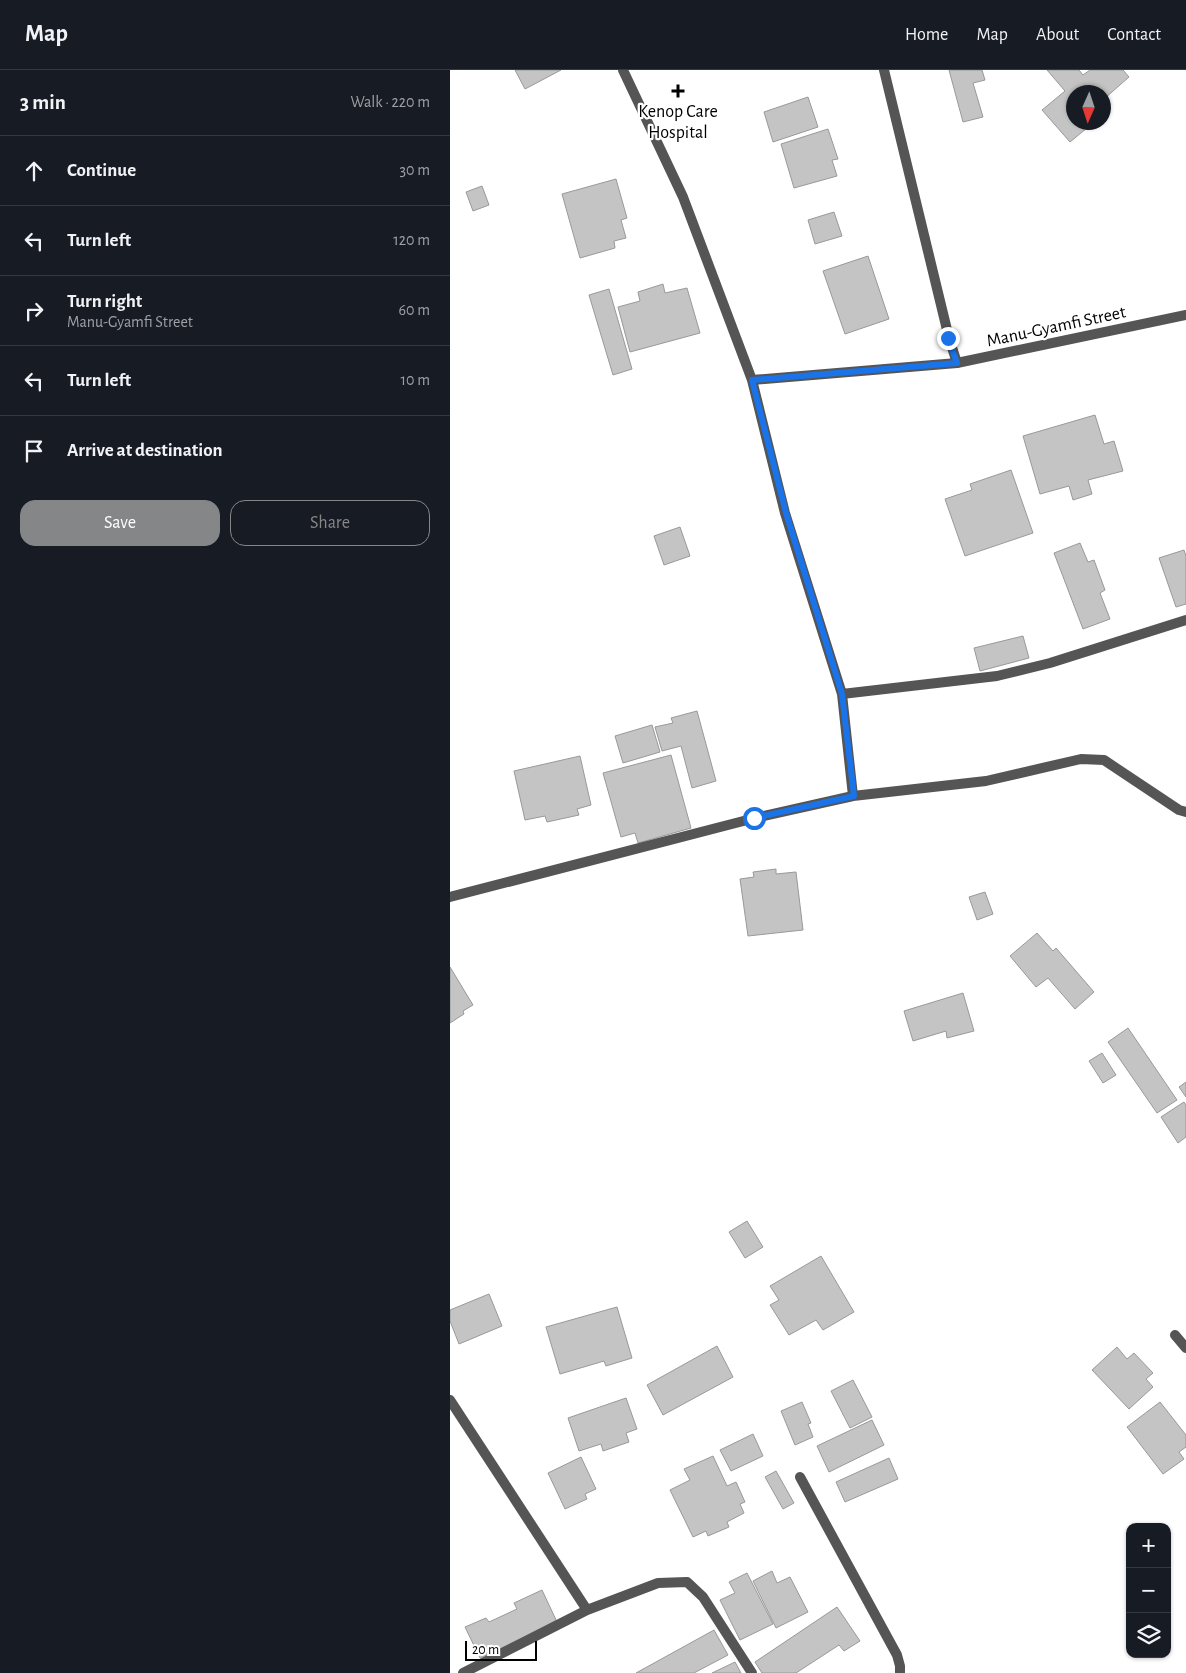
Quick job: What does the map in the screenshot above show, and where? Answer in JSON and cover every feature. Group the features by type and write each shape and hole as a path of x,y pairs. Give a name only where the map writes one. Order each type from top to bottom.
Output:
{"street":[{"path":"623,70 683,197 752,380 786,513 842,694 854,796"},
{"path":"884,70 948,338 957,363"},
{"name":"Manu-Gyamfi Street","path":"752,380 957,363 1186,315"},
{"path":"842,694 998,676 1186,620"},
{"path":"450,897 754,818 854,796 986,781 1081,759 1104,760 1179,810 1186,812"},
{"path":"1175,1335 1186,1348"},
{"path":"450,1400 588,1610"},
{"path":"800,1477 897,1655 900,1673"},
{"path":"463,1673 588,1610 658,1583 687,1582 703,1597 752,1673"}],"building":[{"path":"515,70 561,70 525,89"},
{"path":"949,70 982,70 985,80 973,83 983,117 963,122"},
{"path":"1047,70 1079,70 1083,75 1090,70 1123,70 1129,77 1111,93 1111,85 1066,85 1066,130 1085,130 1070,142 1042,110 1065,91"},
{"path":"808,97 818,127 773,142 764,112"},
{"path":"828,129 838,159 832,160 837,176 794,188 781,144"},
{"path":"616,179 627,218 621,220 626,238 614,241 615,248 580,258 562,194"},
{"path":"482,186 489,205 473,211 466,192"},
{"path":"834,212 842,236 815,244 808,220"},
{"path":"868,256 889,319 845,334 823,271"},
{"path":"663,284 665,293 687,288 700,333 630,352 618,307 640,301 638,292"},
{"path":"609,289 632,369 613,375 589,295"},
{"path":"1095,415 1104,444 1114,441 1123,471 1088,480 1092,494 1073,500 1069,486 1040,494 1023,436"},
{"path":"1011,470 1033,533 965,556 945,499 972,490 970,484"},
{"path":"680,527 690,556 664,565 654,536"},
{"path":"1080,543 1088,562 1094,560 1105,590 1100,593 1110,619 1083,629 1054,553"},
{"path":"1184,550 1186,556 1186,604 1176,607 1159,558"},
{"path":"1023,636 1029,658 980,671 974,648"},
{"path":"697,711 716,781 692,788 681,746 662,751 655,727 673,723 671,718"},
{"path":"652,725 660,752 623,763 615,736"},
{"path":"671,755 691,828 638,843 635,833 621,837 603,773"},
{"path":"580,756 591,805 577,809 579,815 547,822 545,816 525,820 514,771"},
{"path":"776,869 776,874 796,872 803,930 748,936 740,879 754,877 753,872"},
{"path":"985,892 993,914 977,920 969,897"},
{"path":"1037,933 1053,951 1056,948 1094,992 1075,1009 1048,978 1036,987 1010,956"},
{"path":"450,967 473,1005 463,1011 464,1014 450,1023"},
{"path":"963,993 974,1031 947,1038 946,1031 913,1041 904,1011"},
{"path":"1128,1028 1177,1100 1157,1113 1108,1042"},
{"path":"1102,1053 1116,1075 1103,1083 1089,1061"},
{"path":"1186,1082 1186,1097 1179,1087"},
{"path":"1184,1102 1186,1105 1186,1137 1178,1143 1161,1117"},
{"path":"747,1221 763,1247 745,1258 729,1232"},
{"path":"821,1256 854,1312 823,1330 816,1320 789,1335 770,1305 779,1300 770,1286"},
{"path":"489,1294 502,1326 459,1344 450,1321 450,1310"},
{"path":"617,1307 632,1358 606,1366 604,1361 560,1374 546,1327"},
{"path":"717,1346 733,1377 663,1415 647,1385"},
{"path":"1117,1347 1127,1359 1134,1353 1153,1373 1146,1379 1153,1387 1129,1409 1092,1370"},
{"path":"853,1380 872,1417 850,1428 831,1391"},
{"path":"626,1398 637,1429 626,1433 629,1442 603,1451 601,1444 579,1451 568,1418"},
{"path":"802,1402 811,1423 808,1424 813,1437 795,1445 781,1411"},
{"path":"1160,1402 1186,1435 1186,1447 1179,1452 1184,1459 1163,1474 1127,1427"},
{"path":"872,1420 884,1445 829,1472 817,1446"},
{"path":"753,1434 763,1456 731,1471 720,1450"},
{"path":"713,1456 727,1486 736,1482 745,1502 740,1504 744,1513 727,1522 729,1527 708,1536 706,1531 693,1537 670,1490 690,1480 684,1469"},
{"path":"581,1457 596,1489 585,1494 587,1499 565,1509 548,1473"},
{"path":"889,1458 898,1479 845,1502 836,1482"},
{"path":"776,1471 794,1503 783,1509 765,1477"},
{"path":"772,1571 777,1583 790,1577 808,1612 776,1628 753,1581"},
{"path":"747,1573 773,1624 740,1640 720,1600 735,1593 729,1582"},
{"path":"542,1590 557,1622 480,1658 465,1627 486,1618 489,1622 517,1609 514,1603"},
{"path":"837,1607 860,1641 844,1651 839,1645 796,1673 762,1673 755,1662"},
{"path":"714,1630 728,1655 694,1673 636,1673"},
{"path":"735,1662 741,1673 712,1673"}],"place":[{"name":"Kenop Care Hospital","path":"678,91"}],"route":[{"path":"754,818 854,796 842,694 786,513 752,380 957,363 948,338"}]}
